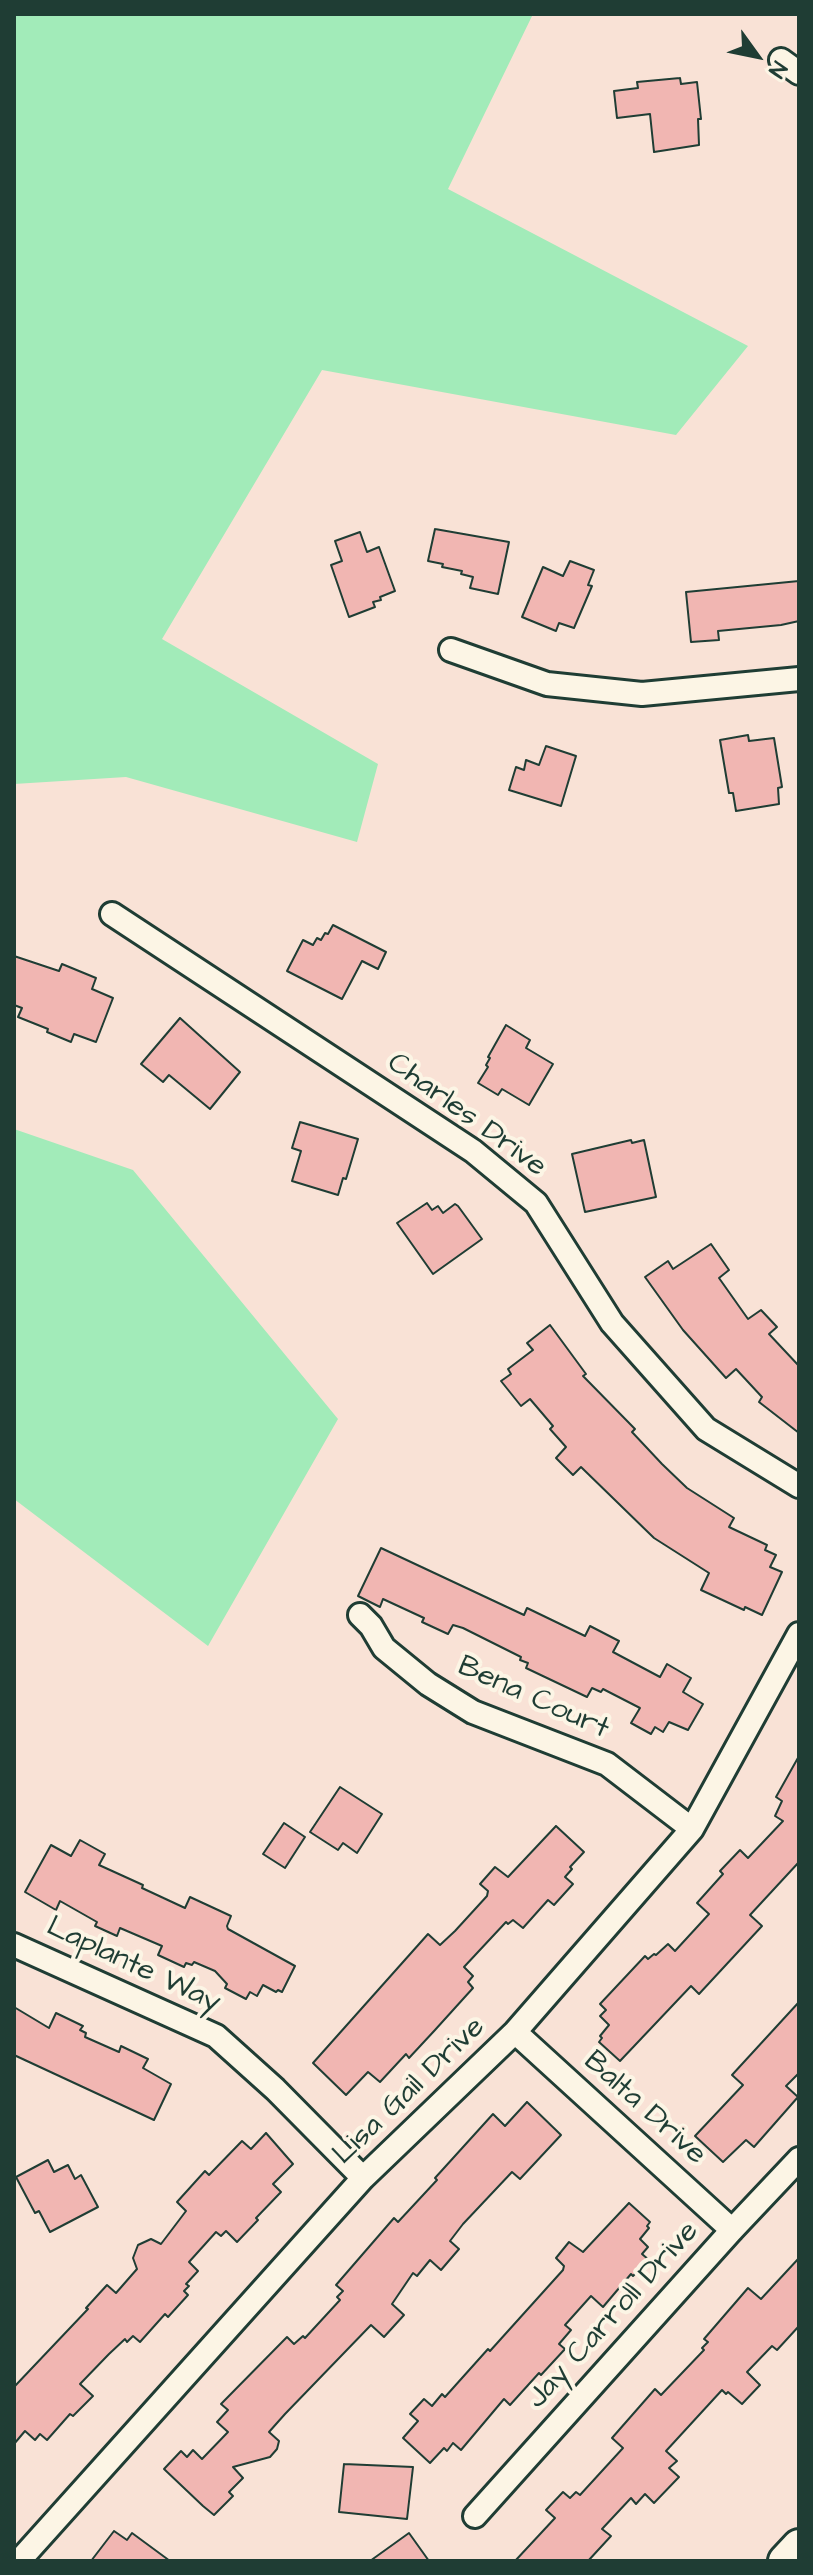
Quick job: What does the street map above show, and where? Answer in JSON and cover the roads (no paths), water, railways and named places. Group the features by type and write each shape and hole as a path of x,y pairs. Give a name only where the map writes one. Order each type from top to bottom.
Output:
{"main road":[{"path":"785,2561 799,2546"}],"street":[{"path":"451,650 547,684 642,694 799,679"},
{"name":"Charles Drive","path":"112,914 483,1160 536,1203 612,1323 706,1429 799,1486"},
{"name":"Bena Court","path":"360,1615 371,1626 384,1648 428,1684 473,1712 607,1764 692,1829"},
{"name":"Lisa Gail Drive","path":"19,2561 363,2178 515,2032 692,1829 799,1634"},
{"name":"Laplante Way","path":"14,1945 216,2036 275,2089 363,2178"},
{"name":"Balta Drive","path":"515,2032 732,2230"},
{"name":"Jay Carroll Drive","path":"475,2516 799,2159"}]}
